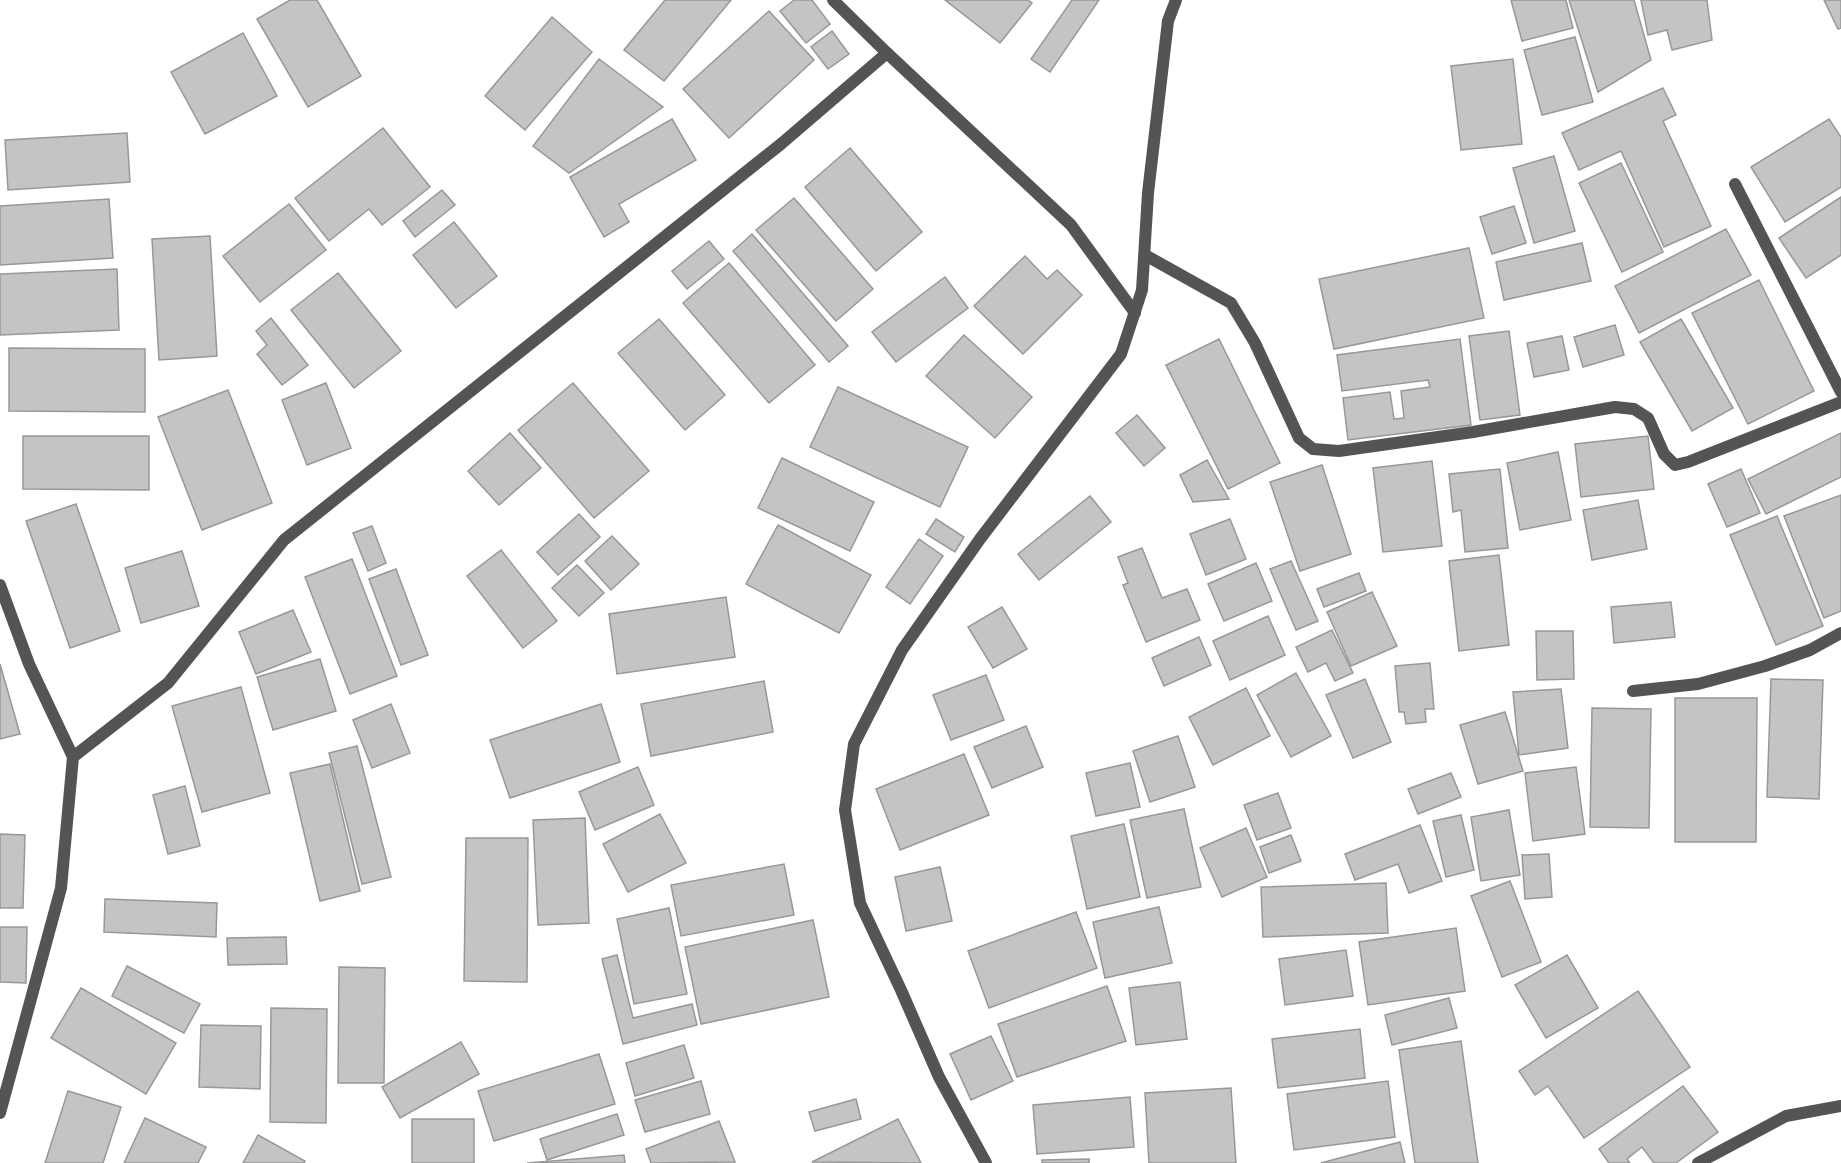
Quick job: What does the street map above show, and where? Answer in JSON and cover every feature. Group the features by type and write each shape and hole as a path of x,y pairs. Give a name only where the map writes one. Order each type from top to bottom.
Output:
{"street":[{"path":"833,0 1071,225 1135,313"},
{"path":"986,1163 939,1077 860,903 846,810 854,744 902,650 980,539 1121,354 1142,290 1148,193 1168,21 1176,0"},
{"path":"73,758 168,683 284,540 781,144 887,53"},
{"path":"1735,184 1841,392"},
{"path":"1145,255 1231,303 1256,343 1299,438 1313,449 1339,451 1473,432 1615,407 1634,409 1648,418 1664,454 1675,465 1688,462 1841,402"},
{"path":"0,585 29,664 73,758 61,888 0,1113"},
{"path":"1633,691 1698,684 1765,666 1810,650 1841,633"},
{"path":"1698,1163 1786,1116 1841,1106"}],"building":[{"path":"290,0 317,0 361,76 308,107 257,19"},
{"path":"665,0 731,0 664,81 624,50"},
{"path":"794,0 812,0 830,24 806,43 780,11"},
{"path":"945,0 1028,0 1032,3 1000,43"},
{"path":"1072,0 1099,0 1050,72 1031,59"},
{"path":"1511,0 1566,0 1573,28 1522,41"},
{"path":"1569,0 1634,0 1651,60 1598,92"},
{"path":"1641,0 1707,0 1712,40 1672,50 1667,30 1648,35"},
{"path":"1824,0 1841,0 1841,28 1838,29"},
{"path":"769,11 814,60 729,138 683,89"},
{"path":"552,17 592,52 525,130 485,96"},
{"path":"832,31 849,54 828,69 811,47"},
{"path":"243,33 277,96 205,134 171,72"},
{"path":"1575,37 1593,102 1542,115 1524,50"},
{"path":"599,59 663,107 569,173 533,146"},
{"path":"1513,59 1522,144 1461,150 1451,66"},
{"path":"1663,88 1676,115 1663,121 1711,226 1664,247 1621,151 1579,170 1562,133"},
{"path":"672,119 696,160 619,204 629,222 604,237 570,177"},
{"path":"1829,119 1841,137 1841,187 1785,222 1751,167"},
{"path":"383,128 430,187 382,225 369,209 329,241 295,198"},
{"path":"127,133 130,182 8,190 5,140"},
{"path":"850,148 922,232 876,271 805,187"},
{"path":"1554,156 1575,231 1534,243 1513,168"},
{"path":"1621,163 1663,252 1622,272 1579,183"},
{"path":"442,190 455,205 415,237 403,221"},
{"path":"1841,197 1841,255 1806,278 1779,238"},
{"path":"794,198 873,289 836,321 756,230"},
{"path":"109,199 113,258 0,265 0,206"},
{"path":"289,204 326,250 260,302 223,256"},
{"path":"1514,206 1526,243 1492,254 1480,217"},
{"path":"454,222 497,276 456,308 413,255"},
{"path":"1726,229 1751,275 1639,333 1615,286"},
{"path":"752,234 848,346 829,362 733,251"},
{"path":"210,236 217,356 159,360 152,239"},
{"path":"709,241 724,259 687,289 672,271"},
{"path":"1582,243 1591,281 1504,300 1496,262"},
{"path":"1469,248 1484,318 1334,349 1319,279"},
{"path":"1025,256 1047,279 1057,270 1082,295 1023,354 974,306"},
{"path":"729,263 815,365 769,403 683,303"},
{"path":"117,269 119,330 0,335 0,274"},
{"path":"338,273 401,351 354,388 291,310"},
{"path":"945,277 968,308 896,362 872,332"},
{"path":"1759,280 1814,391 1748,424 1692,313"},
{"path":"271,318 308,365 282,385 257,354 267,345 256,331"},
{"path":"659,319 725,395 685,430 618,353"},
{"path":"1681,319 1733,408 1692,431 1640,342"},
{"path":"1615,325 1624,355 1583,367 1574,337"},
{"path":"1509,331 1520,415 1480,420 1469,336"},
{"path":"964,335 1032,397 995,438 926,376"},
{"path":"1562,336 1569,370 1534,377 1527,343"},
{"path":"1219,339 1280,463 1228,489 1166,365"},
{"path":"1460,339 1471,425 1348,440 1343,398 1390,392 1394,419 1404,418 1401,391 1430,387 1428,380 1342,391 1337,355"},
{"path":"9,348 145,349 145,412 9,411"},
{"path":"326,383 351,448 307,465 282,400"},
{"path":"573,383 649,471 594,518 518,430"},
{"path":"838,387 968,447 940,507 810,447"},
{"path":"228,390 272,503 202,530 158,417"},
{"path":"1137,415 1165,448 1144,466 1116,433"},
{"path":"510,433 541,468 499,505 468,471"},
{"path":"1841,433 1841,477 1766,514 1748,479"},
{"path":"23,436 149,436 149,490 23,489"},
{"path":"1648,436 1654,489 1581,497 1575,444"},
{"path":"1558,452 1571,520 1520,530 1507,463"},
{"path":"782,458 874,502 850,551 758,508"},
{"path":"1207,460 1229,499 1193,502 1180,475"},
{"path":"1432,461 1442,546 1383,552 1373,468"},
{"path":"1322,465 1351,554 1300,571 1270,482"},
{"path":"1500,469 1508,548 1465,552 1461,510 1453,512 1449,474"},
{"path":"1741,469 1760,513 1727,527 1708,484"},
{"path":"1841,495 1841,611 1824,618 1784,516"},
{"path":"1090,496 1111,522 1039,580 1018,554"},
{"path":"1638,500 1647,549 1592,560 1583,510"},
{"path":"76,504 120,631 70,648 26,521"},
{"path":"579,514 600,537 558,575 537,552"},
{"path":"1777,516 1823,626 1776,645 1730,535"},
{"path":"936,519 964,537 955,552 926,534"},
{"path":"1230,519 1246,559 1206,575 1190,534"},
{"path":"778,525 871,575 839,633 746,584"},
{"path":"372,526 386,563 368,571 353,533"},
{"path":"612,536 639,564 611,590 585,561"},
{"path":"919,539 943,556 910,604 886,587"},
{"path":"1142,548 1162,598 1187,589 1200,620 1146,642 1123,585 1128,583 1118,557"},
{"path":"501,550 557,621 523,648 467,576"},
{"path":"182,551 199,606 141,623 125,568"},
{"path":"1499,555 1509,645 1459,651 1449,561"},
{"path":"352,559 397,676 350,694 305,577"},
{"path":"1291,561 1318,621 1296,630 1270,569"},
{"path":"1256,563 1272,601 1224,621 1208,584"},
{"path":"577,565 604,593 579,616 552,588"},
{"path":"396,569 428,655 401,665 369,579"},
{"path":"1359,573 1366,591 1324,607 1317,589"},
{"path":"1372,592 1397,646 1351,666 1327,612"},
{"path":"726,597 735,657 617,674 609,614"},
{"path":"1671,602 1675,637 1614,643 1611,607"},
{"path":"1002,607 1027,649 993,668 968,627"},
{"path":"293,610 311,652 256,674 239,632"},
{"path":"1268,616 1285,655 1230,680 1213,641"},
{"path":"1332,630 1353,673 1335,681 1326,663 1308,672 1296,647"},
{"path":"1536,631 1573,631 1574,679 1537,680"},
{"path":"1199,637 1211,665 1164,686 1152,658"},
{"path":"320,659 336,711 273,730 257,677"},
{"path":"1430,663 1434,709 1425,709 1426,722 1406,724 1404,712 1399,712 1395,666"},
{"path":"0,664 20,734 0,739"},
{"path":"1296,673 1331,736 1291,757 1257,695"},
{"path":"986,675 1004,720 951,740 933,695"},
{"path":"1365,679 1391,742 1353,758 1326,695"},
{"path":"1771,679 1823,680 1819,799 1767,797"},
{"path":"764,681 773,732 651,756 641,704"},
{"path":"241,687 270,793 202,812 172,706"},
{"path":"1246,688 1270,736 1213,765 1189,717"},
{"path":"1561,689 1568,748 1519,755 1513,692"},
{"path":"1675,698 1757,698 1756,842 1675,842"},
{"path":"391,704 410,753 372,768 353,720"},
{"path":"601,704 620,762 510,798 490,740"},
{"path":"1592,708 1651,709 1649,828 1590,827"},
{"path":"1505,712 1523,771 1478,784 1460,725"},
{"path":"1026,726 1043,767 992,788 974,747"},
{"path":"1178,736 1195,787 1150,802 1133,751"},
{"path":"357,746 391,877 362,884 329,753"},
{"path":"964,754 989,815 900,850 876,789"},
{"path":"1130,763 1140,807 1096,816 1086,773"},
{"path":"330,764 360,891 320,901 290,773"},
{"path":"638,767 654,805 595,830 579,792"},
{"path":"1576,767 1585,834 1533,841 1525,773"},
{"path":"1451,773 1461,797 1418,814 1408,789"},
{"path":"185,786 200,846 168,854 153,795"},
{"path":"1278,793 1291,828 1257,840 1244,805"},
{"path":"1184,809 1201,887 1147,898 1130,820"},
{"path":"1509,810 1520,875 1481,881 1471,817"},
{"path":"660,814 686,863 628,892 603,844"},
{"path":"1461,815 1474,870 1446,877 1433,821"},
{"path":"585,818 589,923 538,925 533,820"},
{"path":"1124,824 1140,897 1087,909 1071,836"},
{"path":"1420,825 1442,881 1409,893 1398,864 1355,880 1345,854"},
{"path":"1246,828 1267,877 1222,897 1200,848"},
{"path":"0,834 25,835 23,908 0,908"},
{"path":"1291,835 1301,861 1269,873 1260,847"},
{"path":"466,838 528,838 527,982 464,981"},
{"path":"1549,854 1552,897 1525,899 1522,855"},
{"path":"784,864 794,915 681,936 671,885"},
{"path":"940,867 952,921 906,931 895,877"},
{"path":"1510,881 1541,962 1502,977 1471,896"},
{"path":"1386,883 1388,933 1263,937 1261,887"},
{"path":"105,899 217,903 216,937 104,932"},
{"path":"1159,907 1172,963 1105,978 1093,922"},
{"path":"669,908 687,994 634,1004 617,919"},
{"path":"1076,912 1097,968 989,1008 968,951"},
{"path":"813,920 829,997 701,1024 685,947"},
{"path":"0,927 27,927 26,983 0,982"},
{"path":"1456,928 1465,991 1368,1005 1359,942"},
{"path":"286,937 287,964 228,965 227,938"},
{"path":"1346,950 1353,996 1285,1005 1279,959"},
{"path":"617,955 633,1018 692,1004 697,1025 623,1044 602,959"},
{"path":"1567,955 1598,1008 1546,1038 1515,985"},
{"path":"127,966 200,1004 184,1033 112,996"},
{"path":"339,967 385,968 384,1083 338,1083"},
{"path":"1180,982 1187,1039 1136,1045 1129,988"},
{"path":"1107,986 1126,1041 1017,1077 998,1024"},
{"path":"81,988 176,1043 146,1094 51,1038"},
{"path":"1638,991 1690,1067 1584,1138 1548,1086 1535,1095 1519,1071"},
{"path":"1449,998 1457,1028 1392,1045 1385,1015"},
{"path":"271,1008 327,1009 326,1123 270,1122"},
{"path":"201,1025 261,1026 260,1089 199,1087"},
{"path":"1360,1029 1365,1078 1278,1088 1272,1039"},
{"path":"991,1036 1013,1081 971,1100 950,1054"},
{"path":"1461,1041 1478,1163 1415,1163 1399,1050"},
{"path":"461,1042 479,1074 400,1118 382,1087"},
{"path":"684,1045 694,1078 635,1096 626,1063"},
{"path":"599,1054 615,1104 494,1141 478,1091"},
{"path":"701,1081 710,1114 645,1132 635,1100"},
{"path":"1388,1081 1395,1137 1294,1150 1287,1094"},
{"path":"1683,1086 1718,1132 1676,1163 1654,1163 1642,1147 1627,1159 1630,1163 1609,1163 1599,1149"},
{"path":"1231,1088 1236,1163 1149,1163 1145,1093"},
{"path":"68,1091 121,1107 103,1163 45,1163"},
{"path":"1130,1097 1134,1147 1037,1154 1033,1105"},
{"path":"856,1099 861,1119 815,1131 809,1112"},
{"path":"617,1114 624,1135 547,1160 540,1139"},
{"path":"145,1118 206,1147 198,1163 124,1163"},
{"path":"412,1119 474,1119 474,1163 412,1163"},
{"path":"898,1119 921,1163 812,1162"},
{"path":"719,1121 735,1162 651,1163 646,1149"},
{"path":"258,1135 305,1161 304,1163 243,1163"},
{"path":"1400,1142 1405,1163 1321,1163"},
{"path":"624,1155 625,1163 527,1163"},
{"path":"1089,1159 1089,1163 1042,1163 1042,1160"}]}
